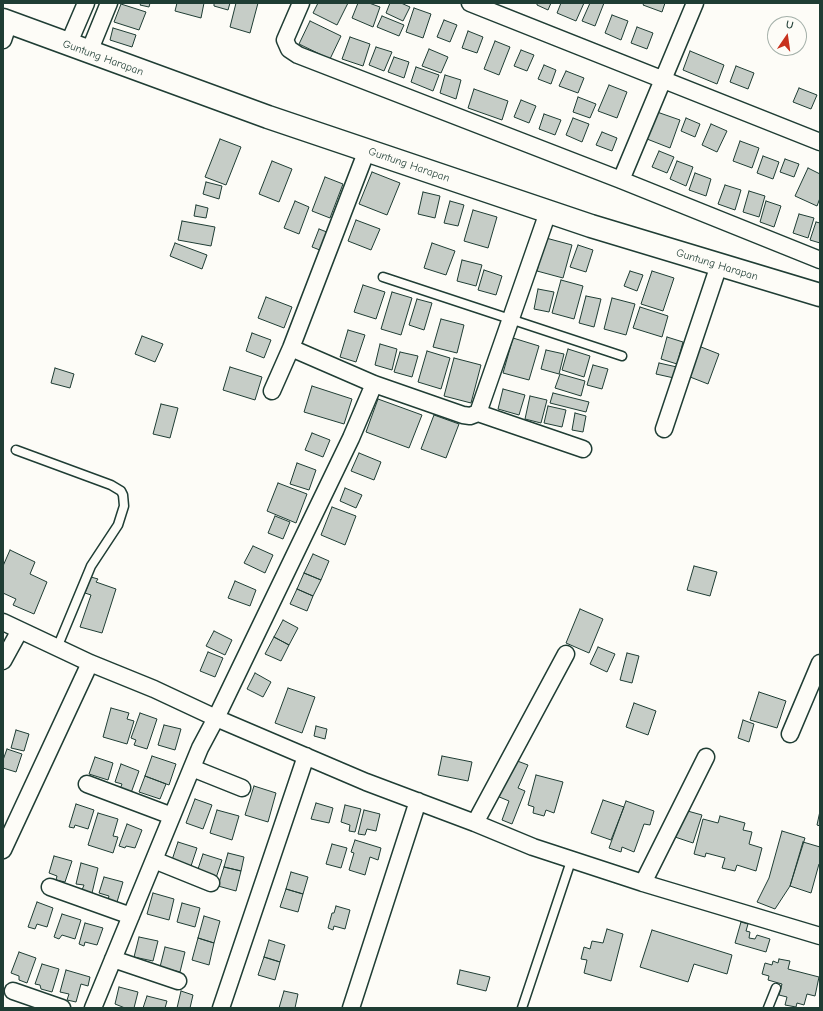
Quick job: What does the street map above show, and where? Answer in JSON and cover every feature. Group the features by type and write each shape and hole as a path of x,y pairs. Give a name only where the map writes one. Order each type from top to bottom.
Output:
{"street":[{"path":"68,45 86,3"},
{"path":"89,52 109,3"},
{"path":"301,3 285,40 289,48 298,54 621,180 820,260"},
{"path":"470,3 820,142"},
{"path":"621,180 695,3"},
{"name":"Guntung Harapan","path":"5,28 89,52 268,117 548,212 820,295"},
{"path":"272,391 291,348 367,150"},
{"path":"478,413 548,212"},
{"path":"664,429 719,265"},
{"path":"291,348 374,384 463,416 470,416 478,413 583,450"},
{"path":"94,1008 192,768 351,438 374,384"},
{"path":"3,622 90,663 154,689 216,718 366,782 475,823 533,847 643,884 820,936"},
{"path":"3,661 20,630"},
{"path":"475,823 566,654"},
{"path":"3,850 90,663"},
{"path":"790,734 820,663"},
{"path":"220,1008 306,756"},
{"path":"643,884 706,757"},
{"path":"192,768 242,788"},
{"path":"88,784 172,816"},
{"path":"351,1008 418,801"},
{"path":"154,860 211,883"},
{"path":"50,887 131,916"},
{"path":"113,959 178,981"},
{"path":"13,991 62,1008"}],"lane":[{"path":"383,277 510,321 622,356"},
{"path":"16,450 111,485 121,490 123,495 124,506 118,525 91,566 57,648"},
{"path":"522,1008 572,861"},
{"path":"768,1008 776,988"}],"building":[{"path":"141,3 150,3 149,7 140,5"},
{"path":"177,3 204,3 201,18 175,11"},
{"path":"214,3 230,3 228,10 214,6"},
{"path":"236,3 258,3 250,33 230,27"},
{"path":"318,3 348,3 337,25 313,13"},
{"path":"358,3 369,3 380,7 373,27 352,18"},
{"path":"390,3 401,3 410,7 403,21 386,13"},
{"path":"537,3 551,3 548,10 537,5"},
{"path":"561,3 584,3 576,21 557,13"},
{"path":"590,3 604,3 595,26 582,21"},
{"path":"644,3 665,3 662,12 643,5"},
{"path":"121,4 146,12 139,30 114,22"},
{"path":"414,8 431,14 423,38 406,32"},
{"path":"612,15 628,21 621,40 605,33"},
{"path":"382,16 404,25 399,36 377,27"},
{"path":"444,20 457,25 450,42 437,37"},
{"path":"310,21 341,36 330,59 299,44"},
{"path":"637,27 653,33 647,49 631,43"},
{"path":"113,28 136,35 132,47 110,40"},
{"path":"468,31 483,37 477,53 462,48"},
{"path":"350,37 370,44 363,66 342,59"},
{"path":"495,41 510,47 499,75 484,69"},
{"path":"376,47 392,52 384,71 369,65"},
{"path":"429,49 448,57 441,73 422,66"},
{"path":"521,50 534,55 527,71 514,66"},
{"path":"690,51 724,65 717,84 683,70"},
{"path":"394,57 409,62 404,78 388,72"},
{"path":"544,65 556,70 551,84 538,79"},
{"path":"736,66 754,73 748,89 730,82"},
{"path":"416,67 439,75 433,91 411,82"},
{"path":"566,71 584,78 578,93 559,86"},
{"path":"445,75 461,80 456,99 440,93"},
{"path":"609,85 627,92 617,118 598,111"},
{"path":"799,88 817,95 811,109 793,102"},
{"path":"474,89 508,101 502,120 468,108"},
{"path":"578,97 596,104 590,118 573,112"},
{"path":"521,100 536,106 529,123 514,117"},
{"path":"657,112 680,120 670,148 647,139"},
{"path":"544,114 561,120 555,135 539,129"},
{"path":"573,118 589,124 582,142 566,135"},
{"path":"686,118 700,124 695,137 681,131"},
{"path":"711,124 727,131 717,152 702,145"},
{"path":"602,132 617,138 612,151 596,145"},
{"path":"220,139 241,147 226,185 205,177"},
{"path":"740,141 759,148 752,168 733,161"},
{"path":"659,151 674,157 667,173 652,167"},
{"path":"763,156 779,162 773,179 757,173"},
{"path":"785,159 799,164 794,177 780,172"},
{"path":"272,161 292,169 279,202 259,194"},
{"path":"677,161 693,167 686,186 670,179"},
{"path":"808,168 820,174 820,198 817,206 795,196"},
{"path":"372,172 400,183 387,215 359,204"},
{"path":"695,173 711,179 706,196 689,190"},
{"path":"325,177 343,184 330,218 312,211"},
{"path":"206,182 222,186 219,199 203,194"},
{"path":"725,185 741,190 735,210 718,204"},
{"path":"749,191 765,196 759,217 743,212"},
{"path":"423,192 440,196 435,218 418,214"},
{"path":"295,201 309,207 299,234 284,228"},
{"path":"450,201 464,205 458,226 444,223"},
{"path":"766,201 781,206 774,227 760,222"},
{"path":"196,205 208,208 206,218 194,216"},
{"path":"473,210 497,217 488,248 464,241"},
{"path":"799,214 814,218 808,238 793,233"},
{"path":"356,220 380,229 371,250 348,241"},
{"path":"182,221 215,227 211,246 178,240"},
{"path":"816,222 820,223 820,243 810,240"},
{"path":"319,229 332,234 325,252 312,247"},
{"path":"546,238 572,245 563,278 537,271"},
{"path":"175,243 207,255 202,269 170,256"},
{"path":"432,243 455,251 446,275 424,268"},
{"path":"578,245 593,250 586,272 570,267"},
{"path":"462,260 482,265 476,286 457,281"},
{"path":"484,270 502,276 496,295 478,290"},
{"path":"630,271 643,275 637,291 624,286"},
{"path":"652,271 674,278 663,311 641,304"},
{"path":"561,280 583,286 574,319 552,313"},
{"path":"363,285 385,292 376,319 354,312"},
{"path":"538,289 554,292 549,312 534,309"},
{"path":"392,292 412,298 401,335 381,329"},
{"path":"586,296 601,299 594,327 579,323"},
{"path":"266,297 292,307 284,328 258,318"},
{"path":"612,298 635,304 626,335 604,329"},
{"path":"417,299 432,303 424,330 409,325"},
{"path":"640,307 668,316 662,337 633,328"},
{"path":"441,319 464,325 457,353 433,347"},
{"path":"348,330 365,335 356,362 340,357"},
{"path":"252,333 271,340 264,358 246,351"},
{"path":"142,336 163,344 155,362 135,354"},
{"path":"667,337 683,342 677,364 661,359"},
{"path":"513,338 539,346 529,380 503,373"},
{"path":"380,344 397,349 392,370 375,365"},
{"path":"696,345 719,354 708,384 685,375"},
{"path":"568,349 590,356 584,377 562,370"},
{"path":"546,350 564,354 559,374 541,369"},
{"path":"427,351 450,358 441,389 418,382"},
{"path":"400,352 418,356 412,377 394,372"},
{"path":"454,358 481,365 471,403 444,396"},
{"path":"659,363 677,367 674,378 656,374"},
{"path":"593,365 608,369 602,389 587,385"},
{"path":"230,367 262,377 255,400 223,390"},
{"path":"55,368 74,374 70,388 51,383"},
{"path":"560,374 585,381 581,396 555,388"},
{"path":"312,386 352,399 344,424 304,412"},
{"path":"503,389 525,395 519,415 498,409"},
{"path":"553,393 589,402 586,412 550,403"},
{"path":"530,396 547,400 541,423 525,419"},
{"path":"378,399 422,415 409,448 366,432"},
{"path":"161,404 178,408 170,438 153,434"},
{"path":"548,406 566,410 562,427 544,423"},
{"path":"575,413 586,416 583,432 572,430"},
{"path":"434,415 459,424 446,458 421,449"},
{"path":"312,433 330,440 323,457 305,450"},
{"path":"359,453 381,462 374,480 351,471"},
{"path":"297,463 316,470 309,490 290,484"},
{"path":"278,483 307,494 296,523 267,511"},
{"path":"345,488 362,495 356,508 340,501"},
{"path":"332,507 356,516 345,545 321,535"},
{"path":"275,516 290,522 283,539 268,533"},
{"path":"253,546 273,555 265,573 244,563"},
{"path":"10,550 35,562 30,574 47,582 34,614 13,605 16,599 3,593 3,566"},
{"path":"313,554 329,561 321,580 304,573"},
{"path":"694,566 717,572 710,596 687,590"},
{"path":"304,573 321,580 313,596 297,589"},
{"path":"91,577 98,579 96,582 116,589 102,633 80,627 91,595 85,593"},
{"path":"235,581 256,590 250,606 228,598"},
{"path":"297,589 313,596 307,611 290,604"},
{"path":"580,609 603,619 589,653 566,643"},
{"path":"283,620 298,628 289,645 274,637"},
{"path":"214,631 232,640 225,655 206,646"},
{"path":"274,637 289,645 281,661 265,654"},
{"path":"598,647 615,654 607,672 590,664"},
{"path":"208,652 223,658 215,677 200,671"},
{"path":"627,653 639,656 632,683 620,680"},
{"path":"255,673 271,682 263,697 247,689"},
{"path":"288,688 315,697 302,733 275,723"},
{"path":"759,692 786,701 777,728 750,720"},
{"path":"634,703 656,711 648,735 626,727"},
{"path":"111,708 129,713 127,719 134,721 127,744 103,737"},
{"path":"140,713 157,719 147,749 134,745 136,740 131,738"},
{"path":"743,720 754,724 749,742 738,738"},
{"path":"164,725 181,729 175,750 158,745"},
{"path":"316,726 327,729 325,739 314,736"},
{"path":"16,730 29,734 24,751 11,748"},
{"path":"7,749 22,754 16,772 3,768 3,760"},
{"path":"152,756 176,764 169,785 145,776"},
{"path":"442,756 472,762 468,781 438,775"},
{"path":"95,757 113,763 108,780 89,774"},
{"path":"512,759 528,765 518,788 525,791 512,824 502,820 509,801 497,796"},
{"path":"121,764 139,771 131,793 120,789 122,784 115,782"},
{"path":"536,775 563,782 554,813 546,810 544,816 533,813 534,807 528,805"},
{"path":"145,776 166,784 160,799 139,792"},
{"path":"254,786 276,793 268,822 245,815"},
{"path":"195,799 212,805 203,829 186,823"},
{"path":"603,800 624,807 611,840 591,833"},
{"path":"626,801 654,811 650,825 644,824 634,852 622,847 621,852 609,848"},
{"path":"316,803 333,808 329,823 311,819"},
{"path":"76,804 94,810 88,829 75,825 74,828 69,827"},
{"path":"345,805 361,809 355,832 349,831 350,825 341,822"},
{"path":"217,810 239,816 232,840 210,833"},
{"path":"364,810 380,814 376,831 367,829 365,835 358,834"},
{"path":"684,810 702,815 693,843 675,837"},
{"path":"820,811 820,826 817,825"},
{"path":"98,813 118,819 113,836 118,837 113,853 88,845"},
{"path":"720,816 745,823 743,830 752,832 749,844 762,848 756,871 737,865 735,871 722,868 725,858 706,853 705,857 694,854 703,819 718,823"},
{"path":"127,824 142,830 135,848 126,846 125,848 119,846"},
{"path":"782,831 805,838 790,886 775,909 757,902 769,878"},
{"path":"355,840 381,848 378,860 370,857 365,875 349,870 354,853 351,852"},
{"path":"178,842 197,848 190,869 171,863"},
{"path":"803,842 820,847 820,865 819,864 811,893 790,886"},
{"path":"332,844 347,848 341,868 326,864"},
{"path":"228,853 244,857 241,871 224,867"},
{"path":"203,854 222,860 216,878 196,875"},
{"path":"54,856 72,861 65,882 56,880 57,876 49,873"},
{"path":"81,863 98,868 92,893 82,890 84,885 76,884"},
{"path":"224,867 241,871 236,891 218,886"},
{"path":"291,872 308,877 303,894 286,889"},
{"path":"104,877 123,882 117,902 108,900 109,896 99,893"},
{"path":"286,889 303,894 298,912 280,907"},
{"path":"153,893 174,899 169,920 147,914"},
{"path":"37,902 53,908 47,927 37,924 35,929 28,927"},
{"path":"182,903 200,908 195,927 177,922"},
{"path":"336,906 350,910 345,929 334,926 333,930 328,928 332,913 334,913"},
{"path":"62,914 81,920 75,939 62,935 59,939 54,937"},
{"path":"204,916 220,921 214,943 198,938"},
{"path":"741,922 748,924 746,931 750,932 749,938 755,939 757,935 770,939 766,952 735,943"},
{"path":"85,923 103,928 97,945 85,942 84,946 79,944"},
{"path":"607,929 623,934 611,981 584,973 587,960 581,959 584,947 590,949 592,941 603,943"},
{"path":"652,930 732,955 727,974 694,964 688,982 640,967"},
{"path":"139,937 158,941 153,961 134,957"},
{"path":"198,938 214,943 209,965 192,960"},
{"path":"269,940 285,945 280,962 264,957"},
{"path":"165,947 185,952 180,972 160,967"},
{"path":"19,952 36,958 27,983 19,980 19,976 11,973"},
{"path":"264,957 280,962 275,980 258,975"},
{"path":"779,959 790,961 788,969 819,977 815,996 807,994 804,1005 797,1003 796,1007 785,1005 787,997 779,995 782,984 768,980 769,976 762,974 765,963 772,965 773,961 778,963"},
{"path":"42,964 59,969 52,992 41,989 40,985 35,984"},
{"path":"66,970 90,977 88,986 81,984 76,1002 67,1000 69,994 60,992"},
{"path":"460,970 490,977 486,991 457,984"},
{"path":"119,987 138,992 134,1008 125,1008 115,1004"},
{"path":"181,991 193,995 190,1008 177,1008"},
{"path":"284,991 298,994 295,1008 279,1008"},
{"path":"147,996 167,1001 165,1008 143,1008"}]}
